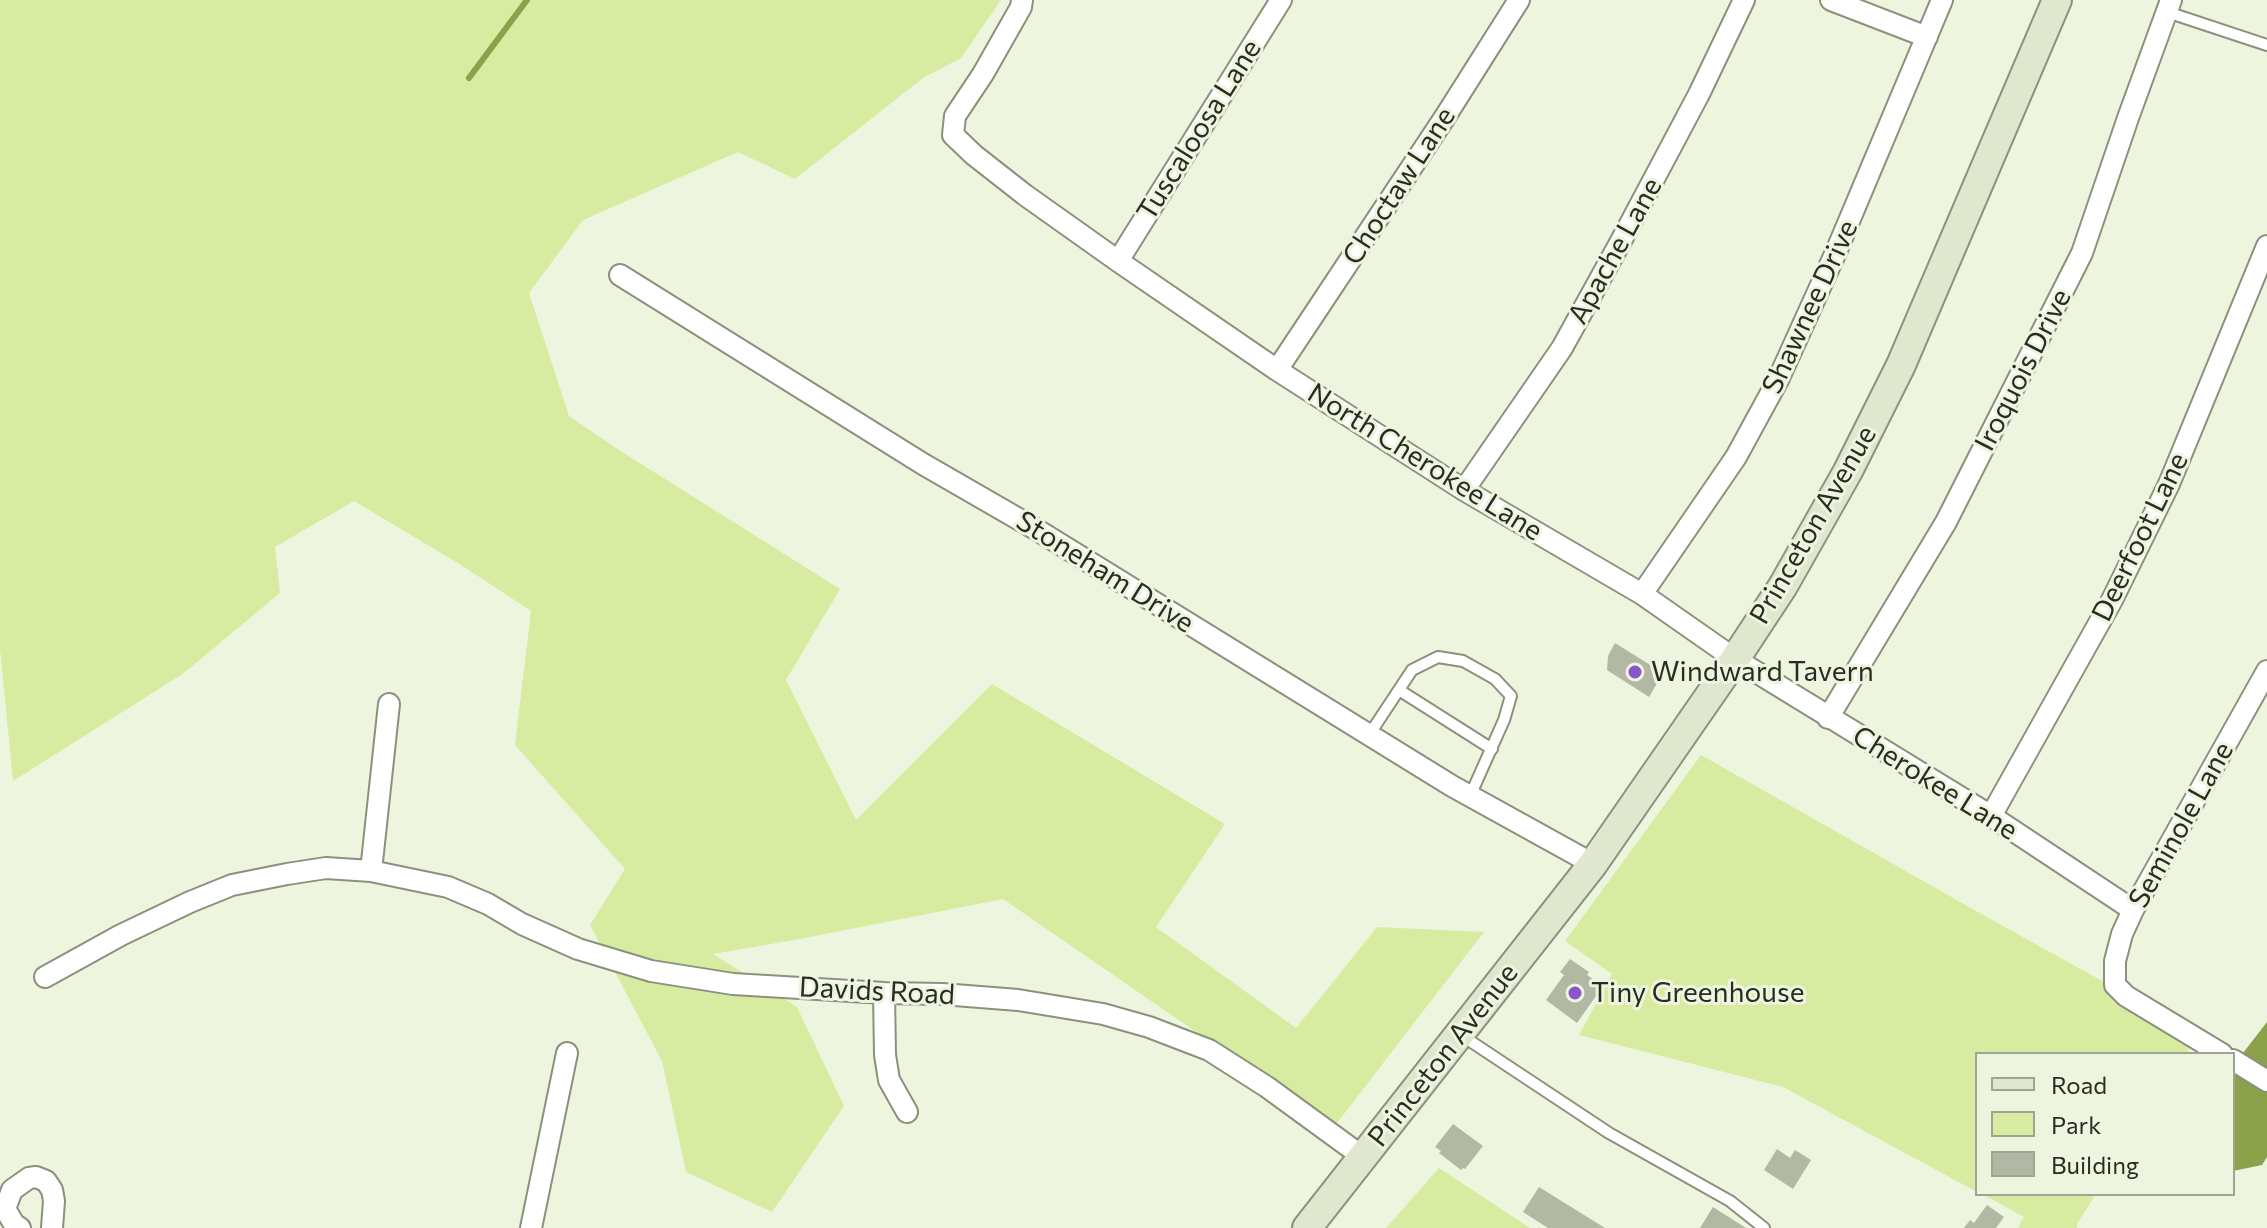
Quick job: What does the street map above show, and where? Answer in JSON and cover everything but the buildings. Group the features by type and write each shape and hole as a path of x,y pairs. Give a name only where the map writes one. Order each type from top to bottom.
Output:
{"main road":[{"name":"Princeton Avenue","path":"1307,1228 1593,864 1783,586 1901,365 2057,0"}],"street":[{"path":"1022,0 983,74 955,116 953,135 1025,195 1118,261"},
{"name":"Tuscaloosa Lane","path":"1118,261 1281,0"},
{"name":"Choctaw Lane","path":"1277,370 1519,0"},
{"name":"Apache Lane","path":"1464,490 1562,348 1692,108 1744,0"},
{"path":"1831,0 1927,37"},
{"name":"Shawnee Drive","path":"1642,594 1736,457 1778,380 1836,252 1942,0"},
{"name":"Iroquois Drive","path":"1828,718 1946,522 2082,253 2169,6"},
{"name":"Deerfoot Lane","path":"1991,816 2112,600 2169,484 2267,246"},
{"name":"North Cherokee Lane","path":"1118,261 1277,370 1464,490 1642,594 1735,659"},
{"name":"Stoneham Drive","path":"620,275 923,464 1034,528 1369,735 1470,796 1593,864"},
{"name":"Cherokee Lane","path":"1735,659 1991,816 2133,910"},
{"name":"Seminole Lane","path":"2219,1052 2126,996 2115,985 2115,961 2133,910 2267,671"},
{"path":"371,871 389,704"},
{"name":"Davids Road","path":"45,977 135,928 232,885 326,868 371,871 448,887 578,949 651,971 733,984 1018,1000 1103,1014 1149,1027 1209,1050 1267,1087 1363,1157"},
{"path":"884,993 885,1055 889,1080 907,1112"},
{"path":"531,1228 567,1053"},
{"path":"2235,1061 2267,1081"},
{"path":"20,1228 5,1209 12,1190 29,1178 36,1177 46,1181 52,1190 52,1228"}],"lane":[{"path":"2169,6 2267,45"},
{"path":"1369,735 1412,670 1438,657 1463,661 1495,679 1511,696 1504,720 1470,796"},
{"path":"1399,690 1492,749"},
{"path":"1460,1034 1609,1133 1730,1201 1764,1228"}],"green space":[{"path":"0,0 1001,0 961,58 923,78 795,179 738,152 583,220 529,293 569,416 840,589 786,680 856,820 992,684 1225,824 1156,927 1296,1028 1377,927 1484,932 1334,1127 1003,899 713,954 797,1007 844,1106 772,1212 686,1172 662,1061 590,925 625,869 515,745 531,611 354,501 275,547 280,593 184,673 13,781 0,649"},
{"path":"1701,755 2198,1034 2187,1052 1975,1052 1975,1191 1783,1087 1579,1035 1612,974 1565,941"},
{"path":"1439,1168 1530,1228 1386,1228"},
{"path":"1986,1196 2095,1196 2077,1228 2018,1228 2024,1217"}],"shaded area":[{"path":"2267,1022 2267,1157 2262,1165 2235,1171 2235,1063"}],"waterway":[{"path":"469,78 527,0"}],"place":[{"name":"Windward Tavern","path":"1635,672"},
{"name":"Tiny Greenhouse","path":"1575,993"}]}
